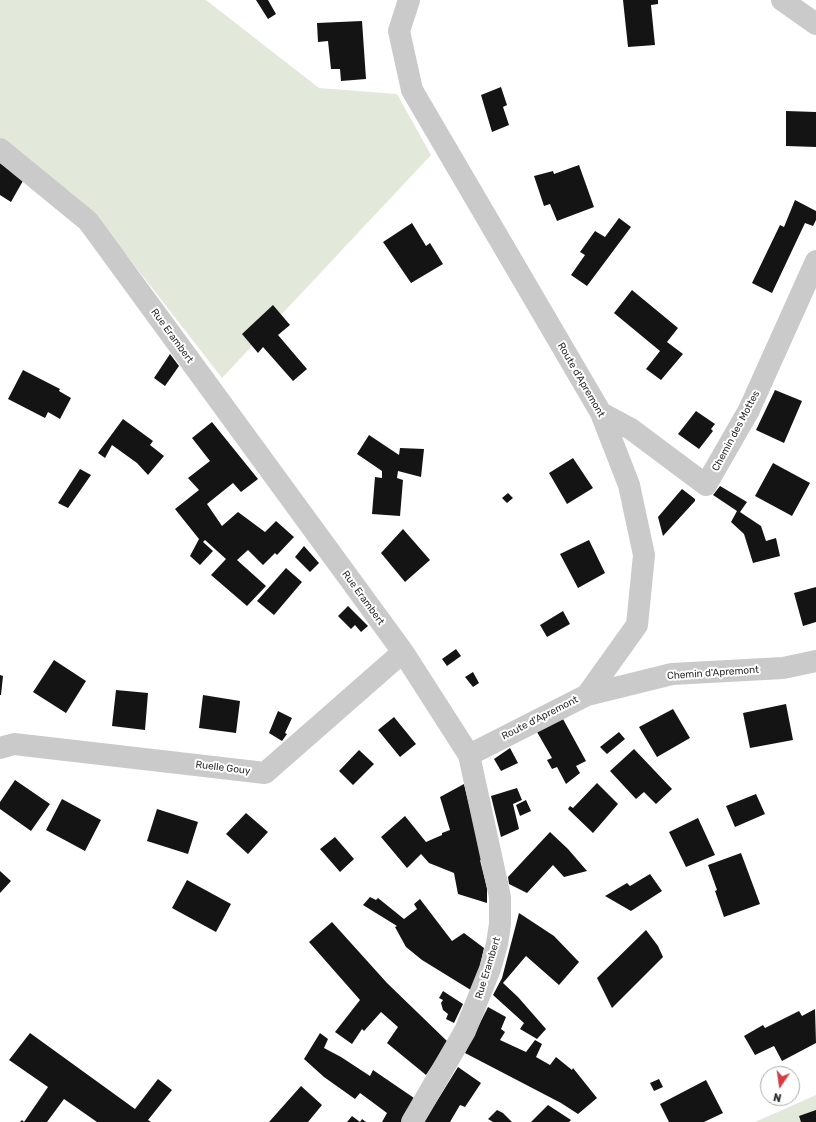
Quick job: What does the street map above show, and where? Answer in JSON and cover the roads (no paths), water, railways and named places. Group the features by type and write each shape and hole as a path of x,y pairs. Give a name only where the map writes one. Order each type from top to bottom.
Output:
{"street":[{"name":"Route d'Apremont","path":"409,0 399,31 412,90 601,414 629,485 644,555 637,625 588,695 469,755"},
{"path":"782,0 816,24"},
{"name":"Rue Erambert","path":"0,149 88,221 403,652 469,755 500,897 500,924 497,944 485,981 465,1032 412,1122"},
{"name":"Chemin des Mottes","path":"601,414 630,429 706,485 749,410 816,260"},
{"name":"Ruelle Gouy","path":"0,748 14,744 265,773 403,652"},
{"name":"Chemin d'Apremont","path":"588,695 672,674 782,668 816,660"}]}
